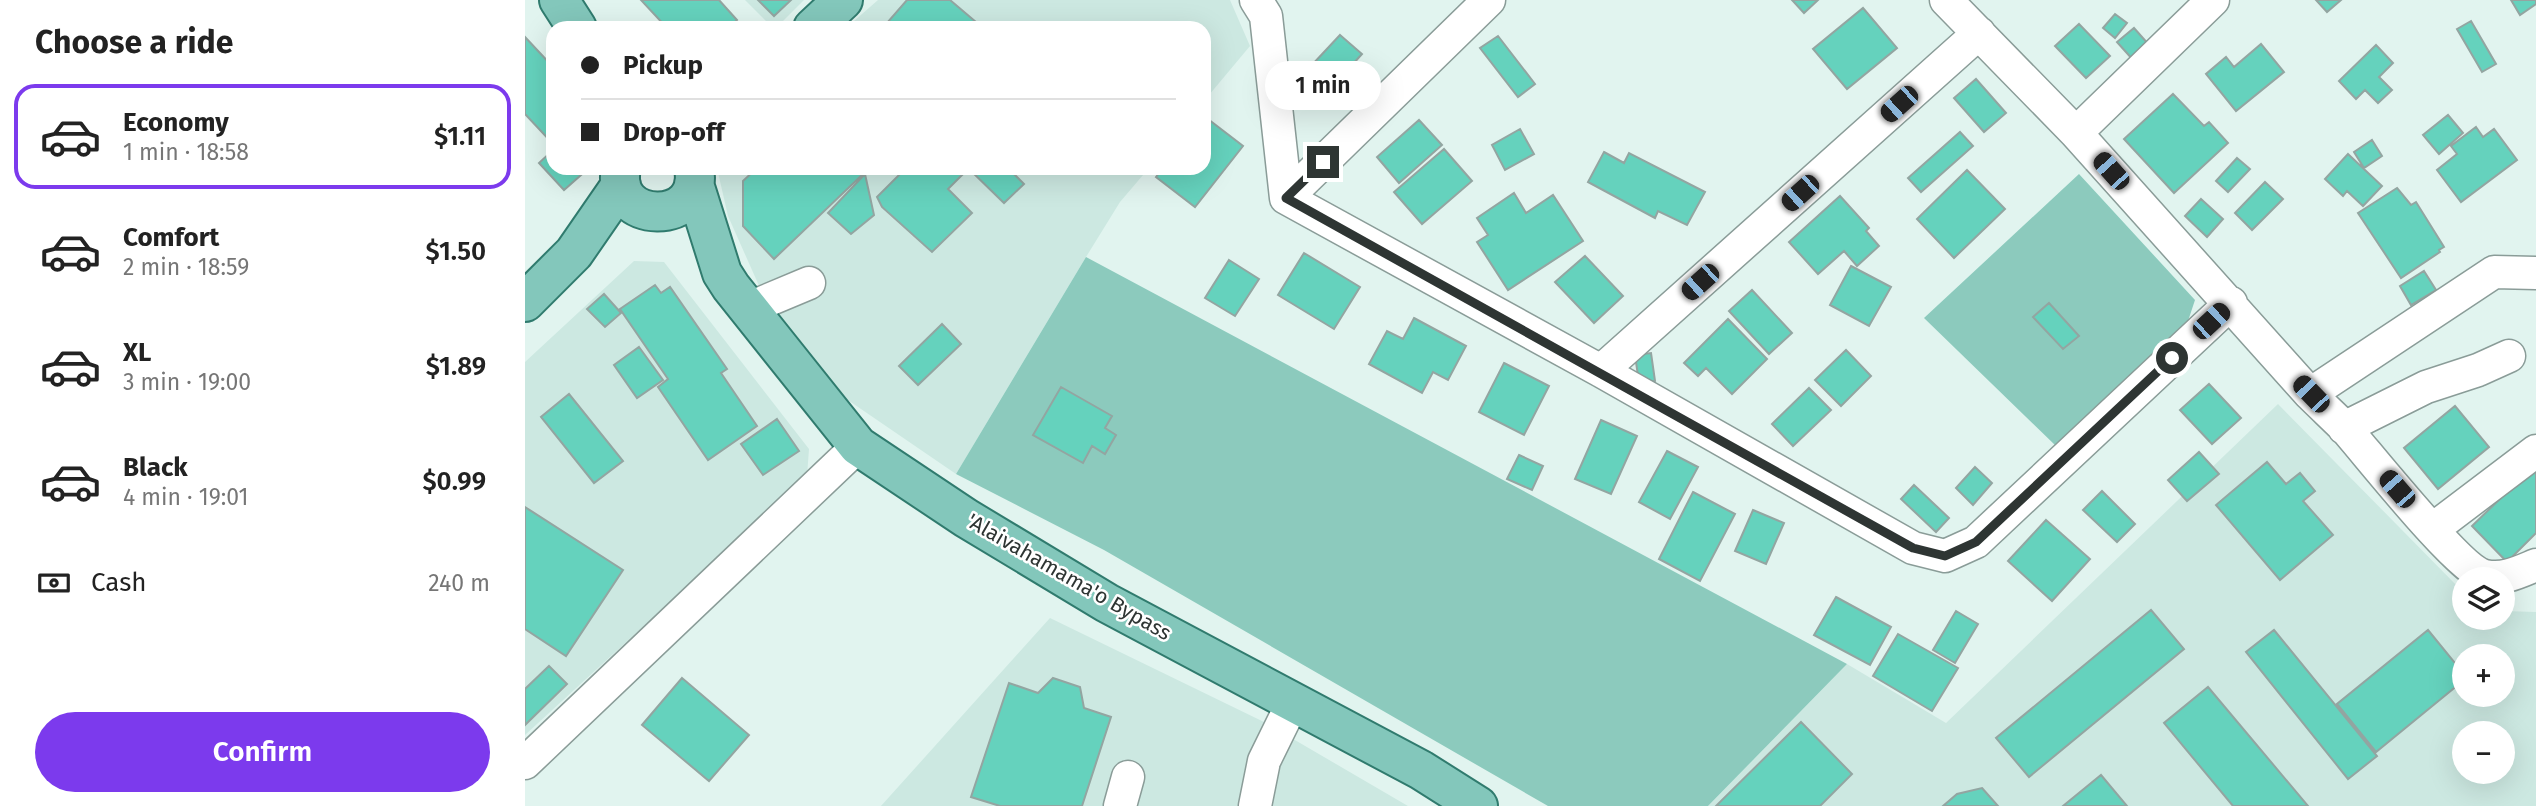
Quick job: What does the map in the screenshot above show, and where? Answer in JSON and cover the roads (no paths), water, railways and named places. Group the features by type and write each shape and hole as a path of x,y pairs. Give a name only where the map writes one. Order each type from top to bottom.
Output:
{"main road":[{"path":"559,0 572,21"},
{"path":"820,21 843,0"},
{"path":"525,302 637,194 678,208 690,194 694,176"},
{"name":"'Alaivahamama'o Bypass","path":"694,176 722,273"},
{"name":"'Alaivahamama'o Bypass","path":"637,194 722,273 747,309 858,446 966,518 1107,603 1420,770 1478,806"}],"street":[{"path":"1256,0 1266,16 1286,198"},
{"path":"1286,198 1489,0"},
{"path":"1946,0 2076,133 2231,303 2286,369 2344,428 2470,568 2481,575 2506,577 2536,565"},
{"path":"2076,133 2213,0"},
{"path":"1601,372 1979,33"},
{"path":"1286,198 1913,548 1945,556 1976,542 2231,303"},
{"path":"2311,394 2494,272 2536,273"},
{"path":"747,309 809,283"},
{"path":"2344,428 2426,387 2478,370 2509,356"},
{"path":"525,763 858,446"},
{"path":"2433,529 2536,451"},
{"path":"1255,806 1264,761 1293,702"}]}
